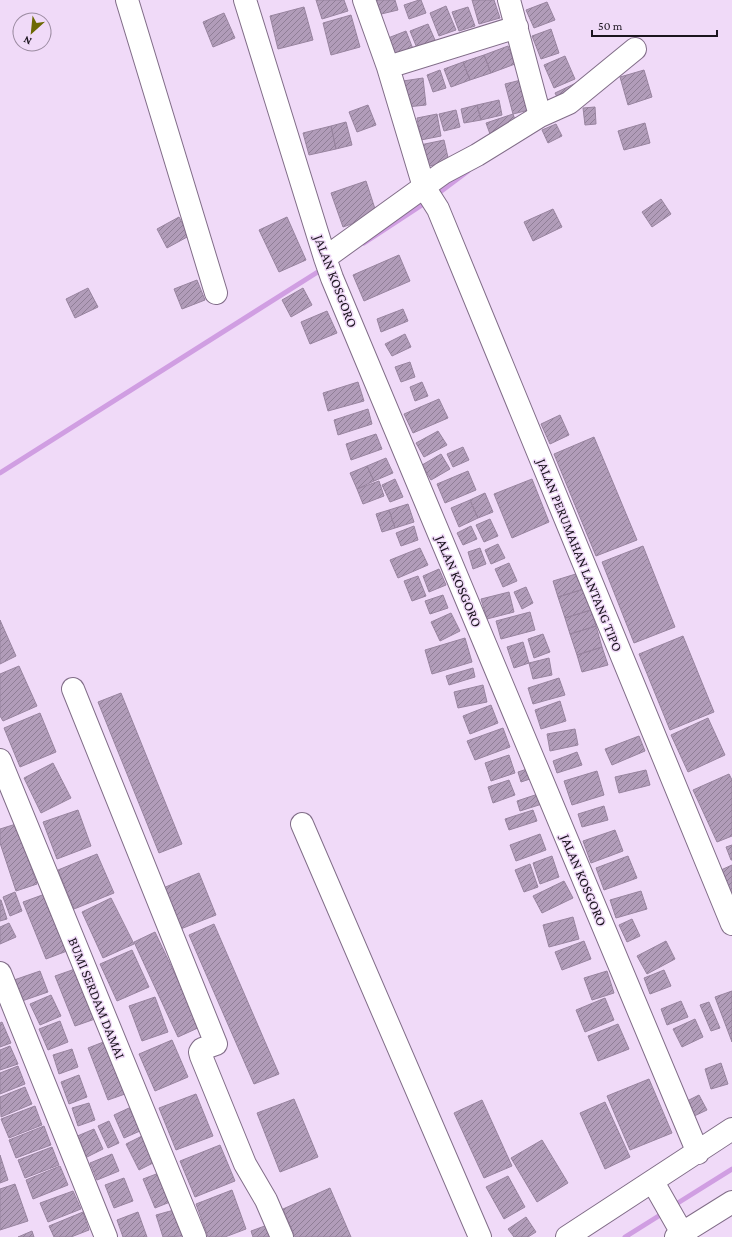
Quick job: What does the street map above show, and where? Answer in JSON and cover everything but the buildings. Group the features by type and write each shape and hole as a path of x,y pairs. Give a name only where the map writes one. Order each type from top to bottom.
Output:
{"street":[{"path":"127,0 216,293"},
{"name":"JALAN KOSGORO","path":"245,0 328,265 698,1153"},
{"name":"JALAN PERUMAHAN LANTANG TIPO","path":"364,0 388,66 424,188 438,209 732,924"},
{"path":"509,0 540,116"},
{"path":"388,66 517,27"},
{"path":"328,265 443,173 540,116 573,100 635,50"},
{"path":"73,689 216,1044 202,1049 200,1052 201,1056 244,1164 266,1200 282,1237"},
{"name":"BUMI SERDAM DAMAI","path":"0,760 195,1237"},
{"path":"302,824 480,1237"},
{"path":"0,973 106,1237"},
{"path":"567,1237 655,1187 698,1153 732,1129"},
{"path":"655,1187 679,1233 732,1202"}],"waterway":[{"path":"436,195 468,171"},
{"path":"364,243 428,201"},
{"path":"0,473 324,268"},
{"path":"673,1206 732,1169"},
{"path":"625,1237 665,1212"}]}
